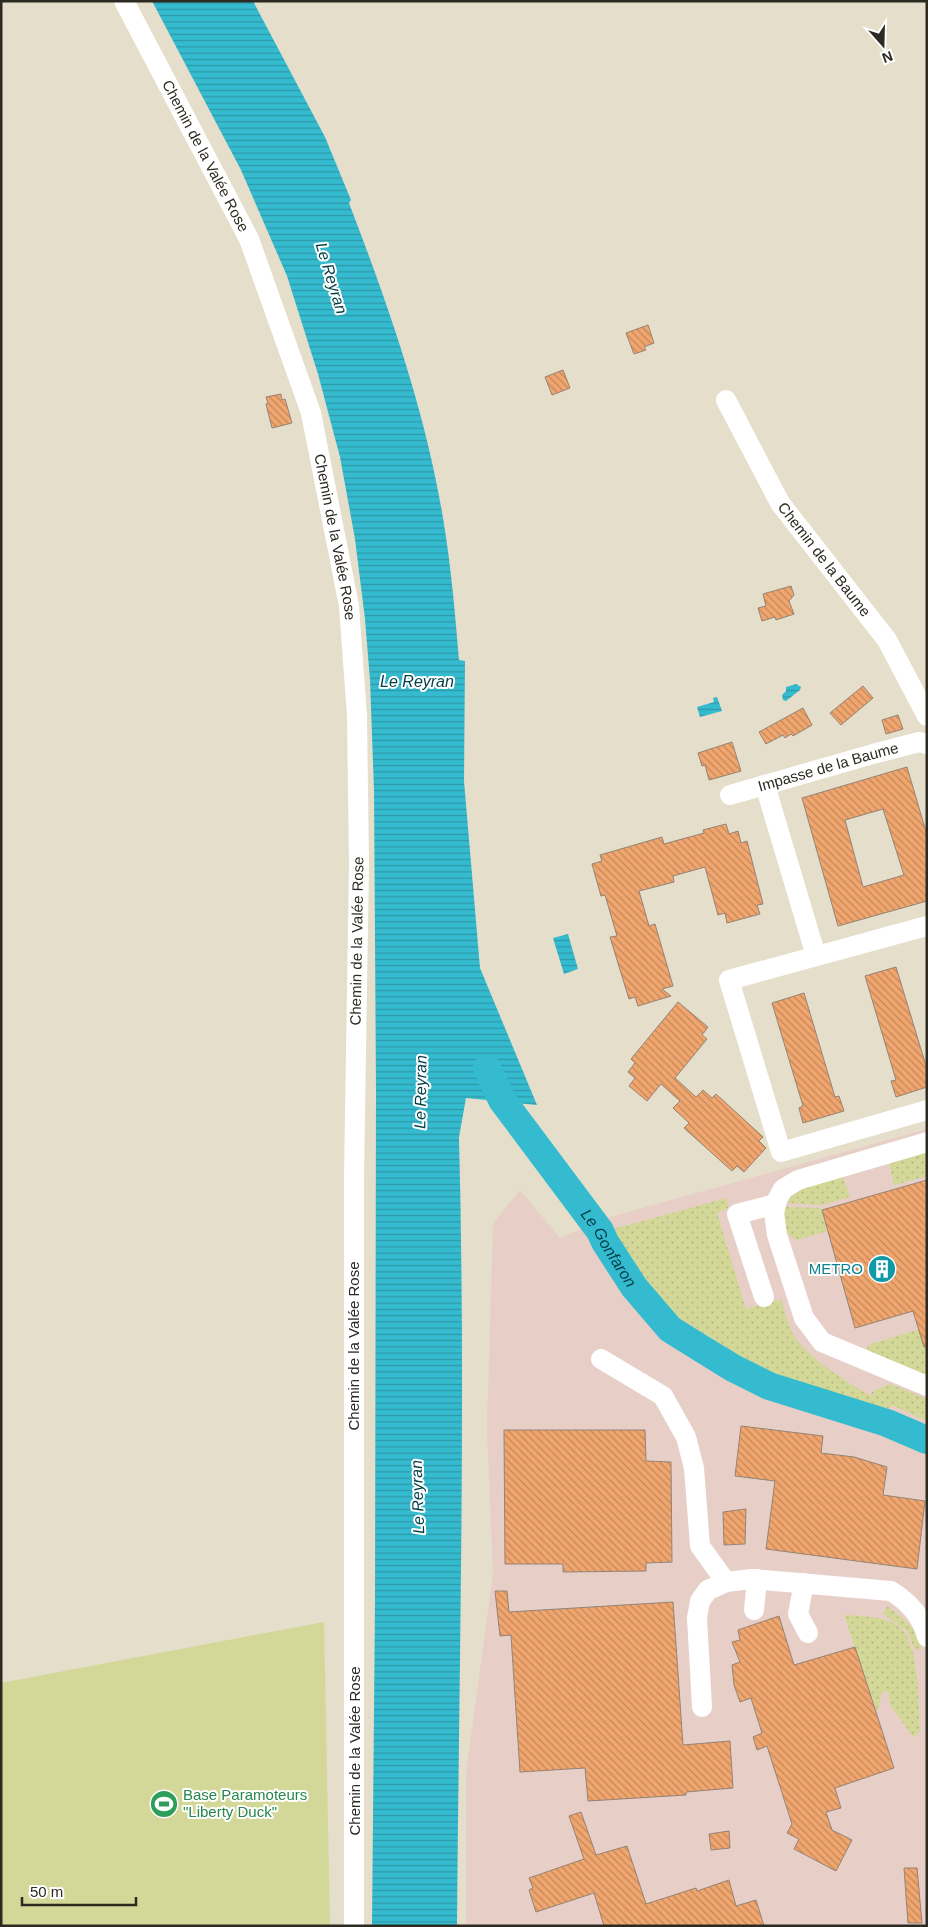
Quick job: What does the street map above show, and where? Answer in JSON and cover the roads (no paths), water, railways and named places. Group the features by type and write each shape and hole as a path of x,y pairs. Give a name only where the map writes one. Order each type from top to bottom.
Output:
{"street":[{"name":"Chemin de la Valée Rose","path":"124,1 249,239 311,413 349,606 357,716 358,864 354,1177 354,1926"},
{"name":"Chemin de la Baume","path":"726,400 780,503 887,640 927,716"},
{"name":"Impasse de la Baume","path":"730,795 919,742 927,744"},
{"path":"765,785 816,956"},
{"path":"927,926 729,980 782,1152 927,1110"},
{"path":"927,1142 798,1180 784,1189 776,1204 774,1213 776,1235 804,1318 822,1342 927,1386"},
{"path":"764,1297 737,1214 776,1204"},
{"path":"601,1359 663,1396 686,1436 694,1468 700,1546 726,1582"},
{"path":"754,1610 757,1580"},
{"path":"702,1707 697,1618 700,1601 708,1590 726,1582 757,1580 891,1591 904,1599 919,1615 927,1637"},
{"path":"804,1583 798,1614 808,1633"}],"water":[{"name":"Le Reyran","path":"152,1 253,1 325,137 351,200 349,203 378,280 416,397 443,518 451,571 459,660 465,661 464,781 480,968 537,1105 466,1098 459,1137 462,1433 457,1926 372,1926 376,1089 374,790 370,680 355,539 340,457 318,374 287,276 241,170"},
{"path":"796,684 801,687 800,690 786,701 783,700 782,695 786,691 786,687"},
{"path":"717,697 722,711 700,717 697,707 714,702 713,698"},
{"path":"568,934 578,969 564,974 553,938"}],"waterway":[{"name":"Le Gonfaron","path":"487,1068 502,1100 600,1231 634,1287 670,1329 733,1368 769,1386 887,1423 927,1440"}],"place":[{"name":"METRO","path":"882,1269"},
{"name":"Base Paramoteurs \"Liberty Duck\"","path":"164,1804"}]}
